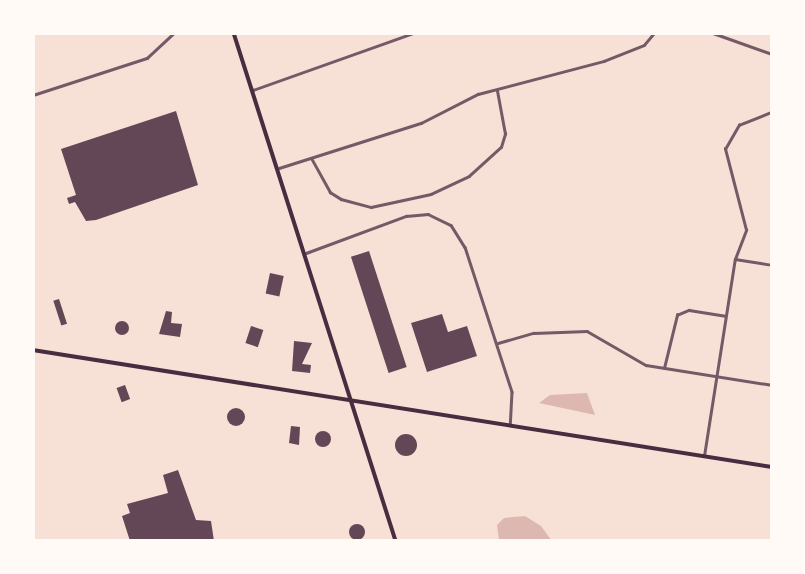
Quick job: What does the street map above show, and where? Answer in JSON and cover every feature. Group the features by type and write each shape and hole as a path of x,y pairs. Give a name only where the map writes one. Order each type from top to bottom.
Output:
{"main road":[{"path":"234,33 396,541"},
{"path":"33,349 772,467"}],"street":[{"path":"33,94 148,58 174,33"},
{"path":"253,90 413,33"},
{"path":"279,168 312,159 497,91 614,57 644,45 654,33"},
{"path":"713,33 772,53"},
{"path":"312,159 330,192 341,199 371,207 431,194 480,168 501,147 505,134 497,91"},
{"path":"704,456 735,258 746,216 725,149 739,125 772,112"},
{"path":"306,253 405,216 439,217 465,247 512,392 510,425"},
{"path":"735,258 772,265"},
{"path":"664,368 677,315 689,310 726,317"},
{"path":"497,344 534,332 587,331 646,366 772,385"}],"shaded area":[{"path":"587,393 595,415 539,403 550,395"},
{"path":"525,516 541,526 552,541 499,541 497,525 504,518"}],"building":[{"path":"176,111 198,185 96,220 86,221 75,202 69,204 67,198 76,195 61,149"},
{"path":"369,251 407,367 389,373 351,257"},
{"path":"270,273 284,276 279,296 266,294"},
{"path":"59,299 67,324 61,326 53,301"},
{"path":"166,311 172,312 171,323 182,324 180,337 159,334"},
{"path":"442,314 448,332 467,326 477,356 427,372 411,323"},
{"path":"119,321 125,321 129,328 125,335 119,335 115,331 115,325"},
{"path":"251,326 263,330 258,347 245,343"},
{"path":"294,341 312,343 302,364 311,365 310,373 292,371"},
{"path":"125,385 130,399 122,402 117,388"},
{"path":"232,408 240,408 245,417 243,424 232,426 227,421 227,413"},
{"path":"291,426 300,427 299,445 289,443"},
{"path":"320,431 326,431 331,439 329,445 320,447 315,442 315,436"},
{"path":"406,434 414,437 417,445 414,453 406,456 398,453 395,445 398,437"},
{"path":"178,470 196,520 211,521 214,541 130,541 122,516 130,513 127,504 168,493 163,475"},
{"path":"357,524 365,532 357,540 349,532"}]}
